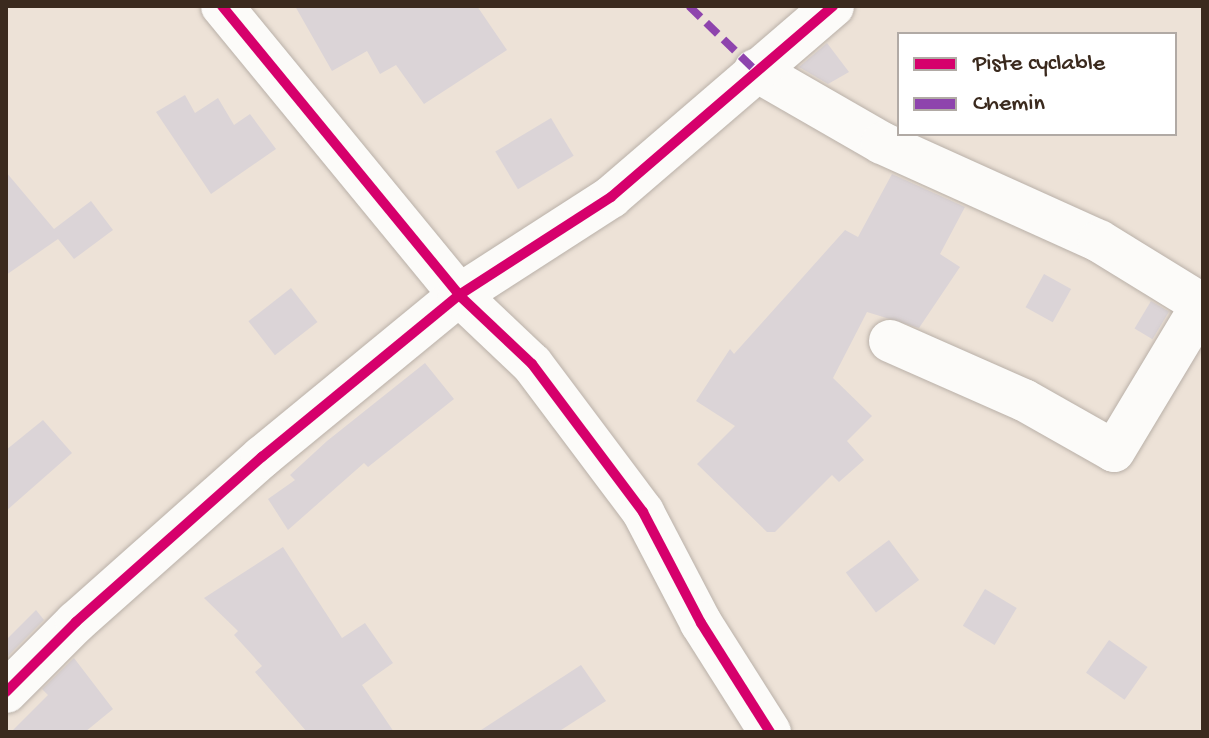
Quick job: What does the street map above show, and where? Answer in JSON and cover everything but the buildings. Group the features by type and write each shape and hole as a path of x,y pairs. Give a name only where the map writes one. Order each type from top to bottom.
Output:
{"street":[{"path":"222,6 459,295 532,364 643,512 701,623 770,732"},
{"path":"6,692 76,622 262,457 459,295 611,197 833,6"},
{"path":"755,70 882,143 1099,241 1203,304 1114,451 1024,400 890,341"}],"marked path":[{"path":"689,6 755,70"}],"cycle path":[{"path":"222,6 459,295 532,364 643,512 701,623 770,732"},
{"path":"6,692 76,622 262,457 459,295 611,197 833,6"}]}
